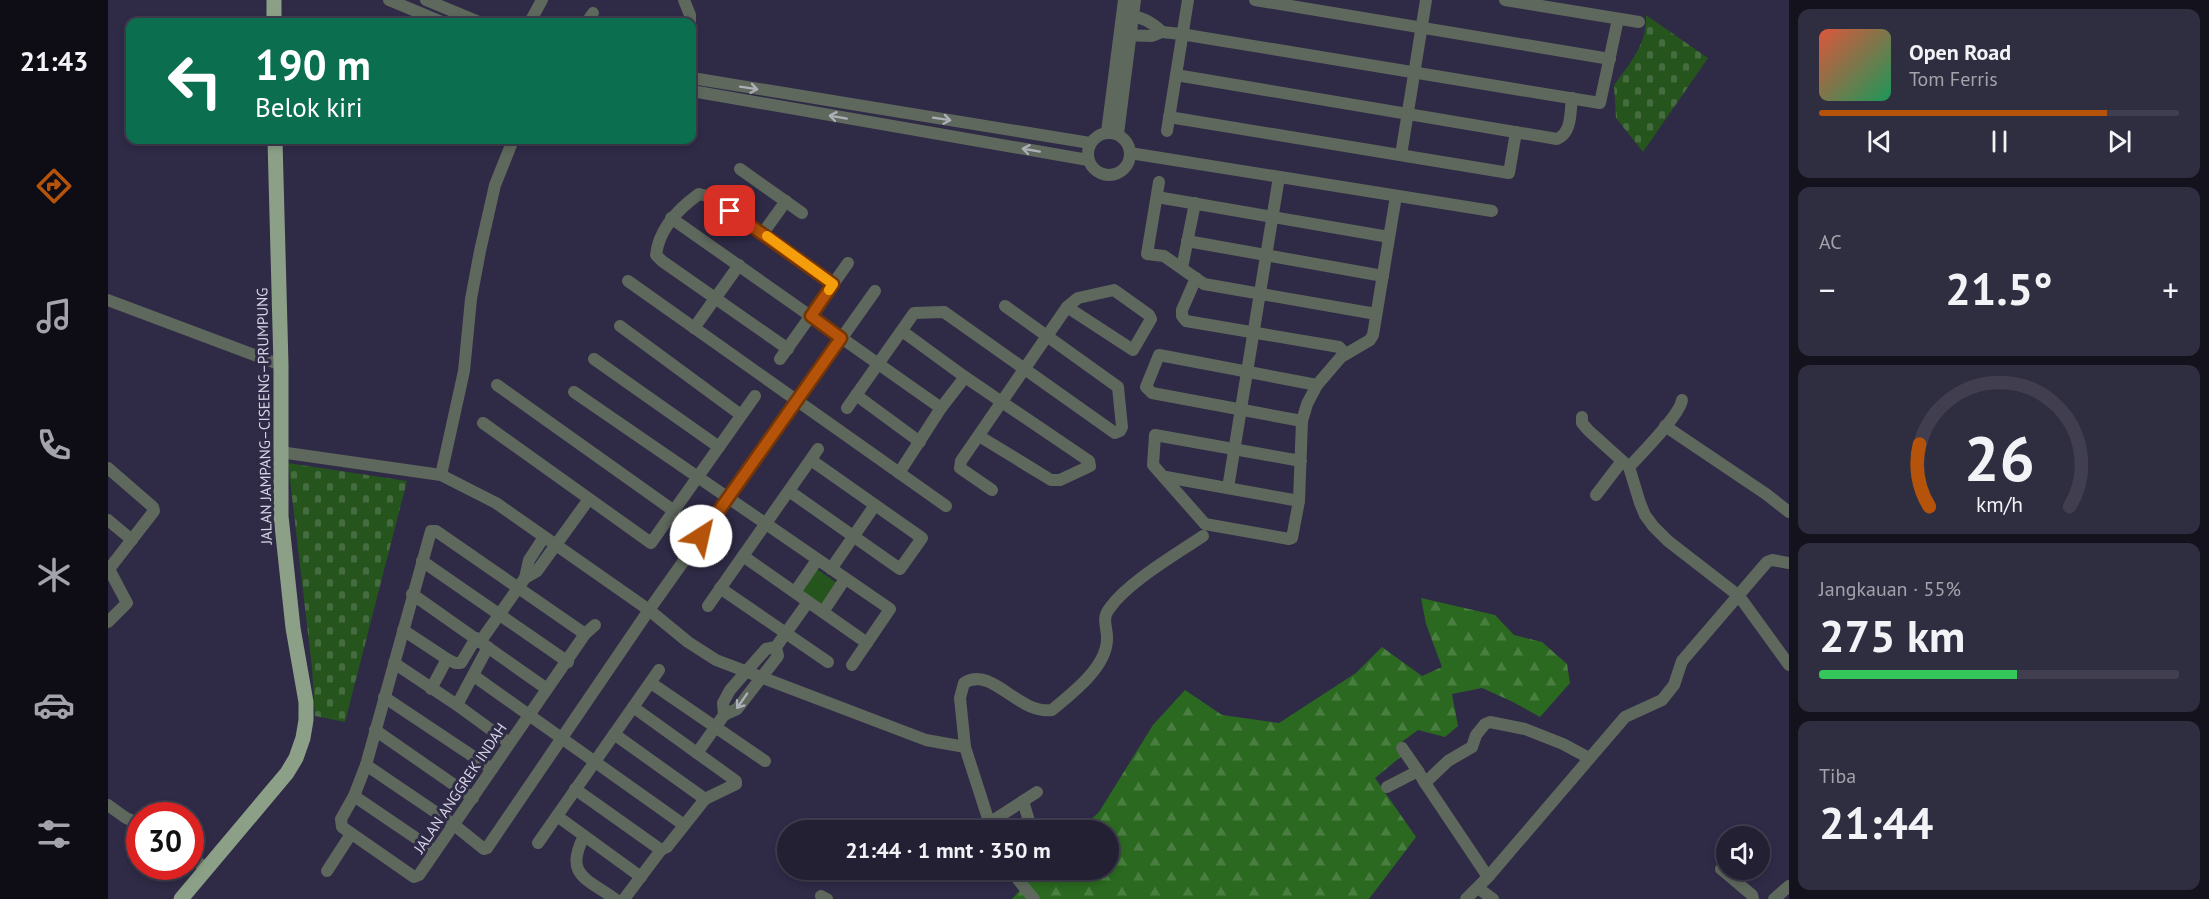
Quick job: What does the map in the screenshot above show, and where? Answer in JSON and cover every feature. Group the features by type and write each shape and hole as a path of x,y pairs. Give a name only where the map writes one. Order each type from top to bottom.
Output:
{"main road":[{"path":"274,0 274,18"},
{"name":"JALAN JAMPANG–CISEENG–PRUMPUNG","path":"181,899 287,773 296,758 306,720 306,702 288,590 281,516 281,365 275,144"}],"street":[{"path":"389,0 432,18"},
{"path":"426,0 469,18"},
{"path":"533,18 543,0"},
{"path":"684,0 690,18"},
{"path":"1124,0 1127,16"},
{"path":"1112,133 1127,16 1135,0"},
{"path":"1167,130 1188,0"},
{"path":"1255,0 1610,59"},
{"path":"1401,155 1426,0"},
{"path":"1505,0 1639,22"},
{"path":"1127,16 1155,25 1162,32"},
{"path":"1124,35 1152,36 1162,32 1181,34 1600,103 1618,19"},
{"path":"1176,75 1557,139 1564,136 1568,130 1572,98"},
{"path":"696,79 1090,143"},
{"path":"705,80 705,94"},
{"path":"696,93 1088,160"},
{"path":"1169,117 1509,172 1516,132"},
{"path":"1112,133 1129,145 1129,162 1116,174 1099,173 1088,160 1090,143 1100,134 1112,133"},
{"path":"437,474 464,371 471,299 480,251 495,185 511,144"},
{"path":"1130,153 1492,211"},
{"path":"740,169 802,213"},
{"path":"1228,488 1279,177"},
{"path":"1159,182 1147,254 1164,256 1204,284 1376,314"},
{"path":"833,284 714,200 699,194 671,218 660,233 656,255 662,261 716,297 784,354 811,316 833,284 848,262"},
{"path":"1301,461 1155,435 1153,465 1166,477 1205,524 1289,539 1294,535 1299,501 1301,461 1302,422 1307,404 1317,385 1341,357 1370,340 1373,335 1396,196"},
{"path":"1157,197 1389,237"},
{"path":"763,233 786,201"},
{"path":"1182,268 1194,203"},
{"path":"671,218 941,408"},
{"path":"1187,241 1383,276"},
{"path":"694,328 739,265"},
{"path":"1196,278 1182,310 1182,316 1186,321 1339,347 1346,354"},
{"path":"628,281 946,506"},
{"path":"992,490 960,468 961,461 1066,308 1078,298 1114,290 1147,313 1150,318 1133,350 1066,308"},
{"path":"366,765 453,824 484,849 487,848 649,610 874,291"},
{"path":"108,300 281,365"},
{"path":"847,408 916,312 944,312 1115,433 1121,429 1119,387 1005,306"},
{"path":"620,326 741,415"},
{"path":"902,332 1089,461 1090,466 1060,480 1051,480 979,436"},
{"path":"1302,422 1152,393 1146,387 1159,355 1317,385"},
{"path":"594,359 719,447"},
{"path":"899,473 941,408 965,377"},
{"path":"497,385 674,511"},
{"path":"574,392 890,609 852,665"},
{"path":"856,395 920,442"},
{"path":"483,423 651,543 755,396"},
{"path":"1596,495 1665,426 1680,407 1682,400"},
{"path":"1582,417 1582,423 1589,431 1625,464 1644,515 1653,526 1690,559 1739,596 1788,663"},
{"path":"1665,426 1767,494 1789,512"},
{"path":"280,452 437,474 496,503 716,660 926,740 965,747"},
{"path":"708,606 814,454 875,505 922,538 900,569 789,491"},
{"path":"108,468 153,507 154,511 108,569 127,603 108,622"},
{"path":"1166,477 1299,501"},
{"path":"404,630 447,659 461,663 481,642 522,583 537,571 590,499"},
{"path":"831,569 875,505"},
{"path":"108,520 132,540"},
{"path":"327,871 351,834 342,827 340,821 354,796 366,765 431,531 436,531 522,583 585,634"},
{"path":"989,820 965,747 960,698 964,683 970,679 986,680 1029,708 1052,710 1090,676 1101,658 1107,640 1105,618 1109,608 1136,583 1203,536"},
{"path":"522,583 529,560 544,537"},
{"path":"743,556 867,643"},
{"path":"795,592 817,560"},
{"path":"1466,899 1488,877 1625,717 1662,700 1674,685 1682,662 1769,560 1789,563"},
{"path":"422,561 568,662"},
{"path":"823,612 845,579"},
{"path":"720,588 828,662"},
{"path":"412,594 547,689"},
{"path":"724,715 725,698 766,649 776,647 808,602"},
{"name":"JALAN ANGGREK INDAH","path":"351,834 416,877 568,662 585,634 595,625"},
{"path":"481,642 472,673 474,676 684,825"},
{"path":"698,753 724,715 737,709 778,656 776,647"},
{"path":"430,689 447,659"},
{"path":"394,663 509,743"},
{"path":"538,843 659,670"},
{"path":"457,705 474,676"},
{"path":"651,683 765,761"},
{"path":"384,697 492,769"},
{"path":"624,899 661,850 667,847 706,799 735,786 737,782 633,707"},
{"path":"1425,783 1448,761 1472,747 1476,735 1485,724 1490,722 1526,729 1563,744 1589,758"},
{"path":"375,730 473,798"},
{"path":"615,734 706,799"},
{"path":"1402,748 1488,877"},
{"path":"1387,787 1418,771"},
{"path":"575,789 661,850"},
{"path":"1000,820 1036,792"},
{"path":"354,796 435,851"},
{"path":"1023,801 1029,820"},
{"path":"108,805 126,818"},
{"path":"557,816 641,877"},
{"path":"584,836 576,851 576,866 582,876 615,899"},
{"path":"1017,880 1029,897"},
{"path":"1734,880 1752,895 1753,899"},
{"path":"1774,899 1789,886"},
{"path":"1478,888 1493,899"}],"green space":[{"path":"1646,15 1708,58 1643,152 1616,118 1614,85 1632,61 1641,43"},
{"path":"288,463 407,481 345,722 315,716 312,668"},
{"path":"817,569 837,583 822,605 802,591"},
{"path":"1421,598 1495,615 1514,635 1542,642 1567,664 1570,683 1540,717 1482,688 1452,694 1458,726 1445,737 1418,730 1399,744 1403,755 1375,778 1416,837 1369,899 1012,899 1022,888 1025,880 1119,880 1119,820 1091,820 1099,812 1153,725 1185,690 1222,715 1279,723 1356,673 1382,647 1422,676 1442,667 1426,624"}],"slow traffic":[{"path":"767,236 833,284 829,290"}],"route":[{"path":"701,536 841,338 811,316 833,284 730,211"}]}
